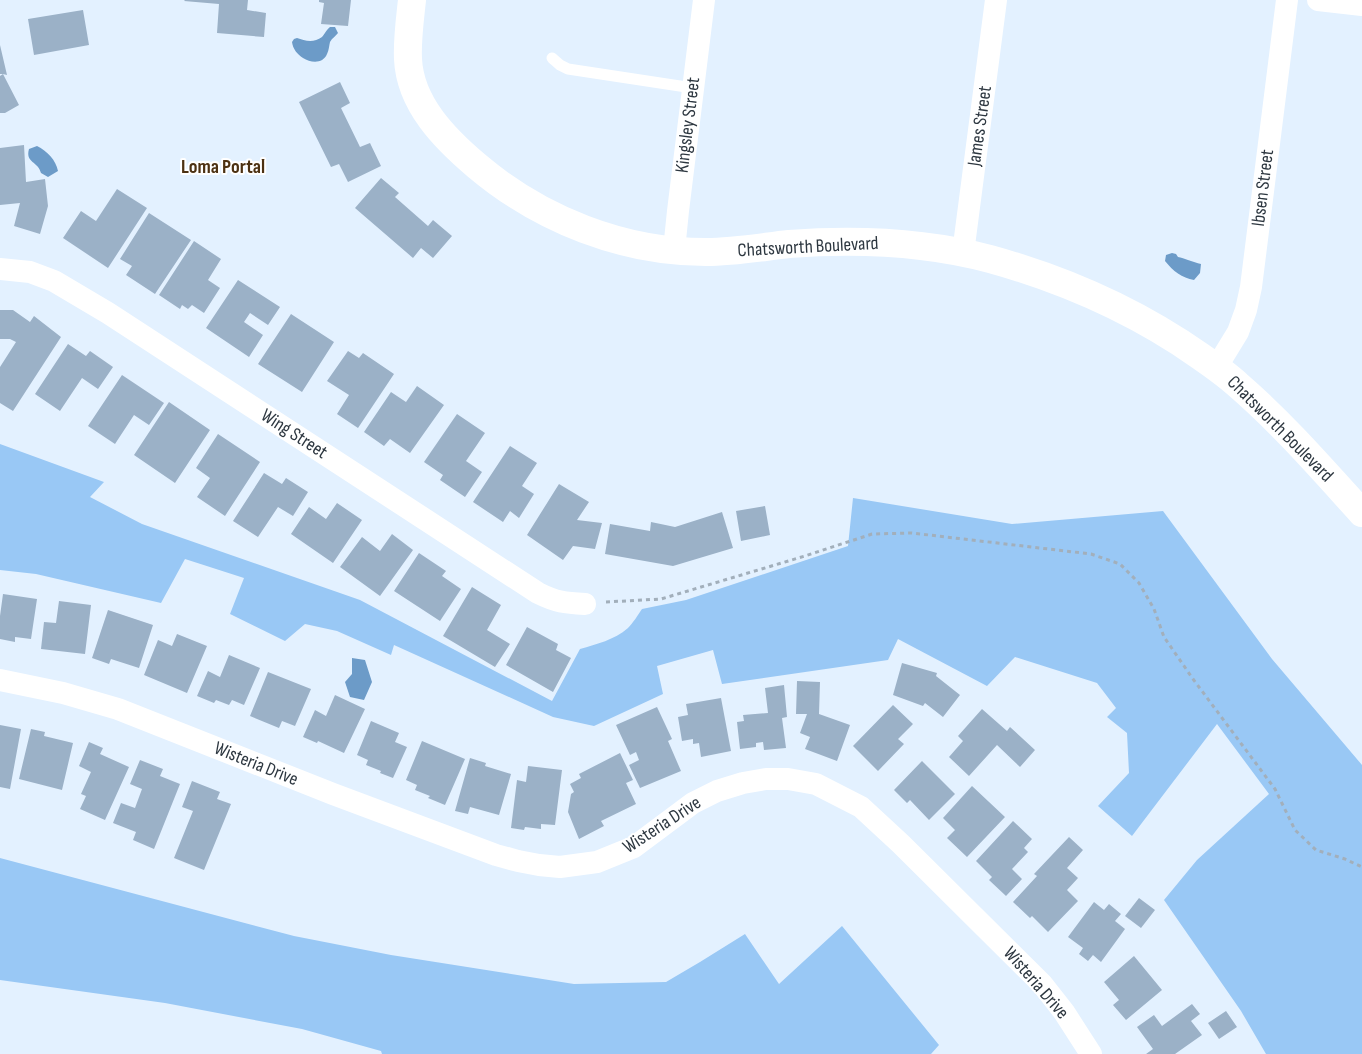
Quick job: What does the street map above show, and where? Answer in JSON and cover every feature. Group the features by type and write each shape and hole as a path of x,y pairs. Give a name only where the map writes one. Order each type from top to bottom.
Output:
{"main road":[{"name":"Chatsworth Boulevard","path":"412,0 408,50 411,79 418,98 431,119 486,174 512,193 543,210 596,234 642,246 674,250 721,252 789,244 872,243 912,246 963,253 991,260 1087,292 1134,315 1180,342 1236,383 1292,437 1362,513"}],"street":[{"name":"Kingsley Street","path":"674,250 704,0"},
{"name":"James Street","path":"963,253 996,0"},
{"name":"Ibsen Street","path":"1216,368 1238,332 1246,310 1251,286 1286,0"},
{"path":"1318,0 1362,5"},
{"name":"Wing Street","path":"0,269 30,272 54,281 108,313 538,593 552,600 565,603 586,604"},
{"name":"Wisteria Drive","path":"0,680 63,693 118,709 333,794 496,855 539,865 580,865 614,856 634,847 693,803 717,791 743,783 766,779 788,779 816,784 861,807 901,844 1042,984 1064,1012 1091,1054"}],"lane":[{"path":"552,58 568,69 693,88"}],"path":[{"path":"586,604 661,599 872,534 912,532 1091,554 1120,564 1139,583 1154,609 1164,637 1193,679 1276,789 1295,830 1316,850 1345,859 1362,868"}],"shaded area":[{"path":"330,27 335,27 338,33 330,42 328,52 323,60 316,62 303,58 293,47 292,42 294,39 316,40 322,37"},
{"path":"37,146 50,156 57,167 58,171 48,177 41,173 30,160 29,149"},
{"path":"1172,253 1178,257 1201,264 1200,273 1194,280 1178,274 1165,261 1166,255"},
{"path":"0,444 104,482 90,497 142,524 360,600 552,701 580,649 617,636 630,626 642,609 686,600 848,546 853,498 1012,524 1163,511 1272,659 1362,765 1362,1054 1266,1054 1241,1011 1164,900 1197,860 1269,794 1217,724 1132,836 1098,806 1129,773 1127,733 1107,717 1116,708 1097,683 1015,657 987,686 898,639 888,660 722,684 713,650 657,666 663,694 594,726 553,717 394,645 391,655 337,631 305,624 285,641 230,614 244,578 185,559 161,603 36,574 0,570"},
{"path":"352,658 365,660 372,682 364,700 350,697 345,682 352,674"},
{"path":"0,858 294,936 391,955 574,984 666,982 745,934 779,984 842,926 939,1045 931,1054 382,1054 381,1051 302,1029 165,1003 0,980"}],"building":[{"path":"185,0 248,0 247,10 266,13 264,37 217,33 219,4"},
{"path":"319,0 351,0 348,26 321,24 324,3 319,2"},
{"path":"83,10 89,45 34,55 28,19"},
{"path":"0,45 7,75 0,74"},
{"path":"3,74 19,105 5,113 0,113 0,76"},
{"path":"340,82 350,103 341,108 360,147 370,143 381,166 348,182 339,164 331,167 299,102"},
{"path":"24,145 26,182 45,179 48,206 40,234 14,226 20,203 0,205 0,148"},
{"path":"381,178 399,193 395,197 428,226 433,220 452,236 433,258 421,248 413,258 355,208"},
{"path":"117,189 147,208 108,268 63,238 81,211 96,221"},
{"path":"149,213 191,240 155,294 126,275 132,266 120,259"},
{"path":"194,241 221,259 208,280 220,288 204,313 192,305 188,309 182,305 180,309 159,295"},
{"path":"238,280 280,307 268,325 250,313 244,322 263,335 249,357 206,328"},
{"path":"0,310 13,310 30,322 34,316 61,337 13,411 0,403 0,367 16,342 10,339 0,339"},
{"path":"291,314 334,342 302,392 258,364"},
{"path":"68,344 86,356 90,351 113,367 98,389 82,378 60,411 35,394"},
{"path":"348,351 359,358 363,353 394,374 358,428 337,414 349,395 327,381"},
{"path":"122,375 164,403 149,425 134,415 115,444 88,426"},
{"path":"417,386 444,405 410,453 390,439 384,446 364,432 391,392 406,402"},
{"path":"169,402 210,430 175,483 134,455"},
{"path":"457,414 485,433 466,461 482,472 465,497 440,480 443,475 424,462"},
{"path":"218,434 260,462 225,516 197,497 210,478 196,468"},
{"path":"510,446 537,463 522,486 534,494 519,518 510,511 503,522 473,502"},
{"path":"264,473 282,484 286,478 308,492 293,516 278,507 258,537 233,521"},
{"path":"559,484 589,502 577,520 602,523 595,549 573,546 563,560 527,535"},
{"path":"337,503 362,520 333,563 291,534 309,507 326,519"},
{"path":"765,506 770,535 741,541 736,511"},
{"path":"722,512 733,548 673,566 605,554 610,524 650,531 651,522 675,527"},
{"path":"392,534 413,550 380,596 340,567 362,537 380,551"},
{"path":"419,553 446,571 442,576 461,589 440,621 394,591"},
{"path":"472,587 501,605 487,630 510,644 495,667 443,636"},
{"path":"3,594 37,599 31,639 15,637 15,642 0,639 0,616"},
{"path":"59,601 91,605 85,654 41,649 44,622 56,623"},
{"path":"108,610 153,625 139,668 111,659 109,664 92,658"},
{"path":"527,627 558,644 556,650 571,658 553,692 506,665"},
{"path":"177,634 207,646 187,693 144,675 158,640 172,646"},
{"path":"229,655 260,668 244,705 232,700 229,705 216,700 214,703 197,696 208,671 220,677"},
{"path":"902,663 937,673 936,676 960,695 943,717 925,703 923,706 893,695"},
{"path":"268,672 311,689 295,726 282,721 279,728 250,716"},
{"path":"797,681 820,682 819,714 850,725 837,761 805,749 810,737 800,733 807,714 796,714"},
{"path":"784,685 787,717 782,718 786,748 764,750 763,742 756,743 756,747 740,749 737,722 744,721 743,715 768,713 765,688"},
{"path":"335,695 365,709 344,753 318,741 317,743 303,737 315,710 326,716"},
{"path":"721,698 731,751 701,757 699,743 693,744 693,739 682,741 678,717 688,715 686,704"},
{"path":"893,705 913,724 898,739 904,744 878,771 853,746"},
{"path":"657,707 672,739 668,741 681,771 640,788 629,765 639,760 636,752 630,755 616,725"},
{"path":"982,709 1007,731 1010,727 1035,750 1020,767 997,745 969,776 949,757 963,741 958,736"},
{"path":"371,721 399,733 395,742 407,747 393,778 366,765 368,760 357,755"},
{"path":"0,725 21,729 10,789 0,787"},
{"path":"31,729 45,732 44,736 73,743 62,790 19,779"},
{"path":"422,741 465,759 445,805 415,790 417,785 406,780"},
{"path":"89,742 103,748 100,754 129,767 105,820 80,809 86,796 81,794 91,772 79,766"},
{"path":"620,753 633,780 626,783 636,804 601,821 604,826 579,839 568,812 571,794 574,792 570,784 581,778 579,774"},
{"path":"470,758 486,763 485,766 511,774 499,815 470,807 468,814 455,811"},
{"path":"140,760 163,769 160,776 180,784 154,849 133,840 136,832 113,823 121,803 135,808 142,789 130,784"},
{"path":"922,761 955,794 929,820 910,800 907,803 894,790"},
{"path":"528,766 562,770 555,825 541,824 541,829 525,827 524,830 511,828 517,780 526,782"},
{"path":"192,781 220,792 217,799 231,804 204,870 174,858 193,811 182,807"},
{"path":"972,786 1005,817 967,857 947,838 955,830 943,818"},
{"path":"1013,821 1032,839 1024,848 1028,852 1012,869 1022,879 1006,896 989,880 992,877 976,861"},
{"path":"1069,837 1083,850 1067,868 1078,878 1067,890 1078,901 1048,932 1032,916 1030,918 1013,902 1037,876 1034,874"},
{"path":"1139,898 1155,910 1141,928 1125,916"},
{"path":"1094,902 1104,910 1109,904 1121,914 1115,921 1125,929 1101,962 1093,955 1088,961 1079,954 1083,948 1068,937"},
{"path":"1134,956 1162,990 1126,1020 1113,1005 1119,1000 1104,982"},
{"path":"1192,1004 1200,1014 1191,1021 1202,1035 1175,1054 1146,1054 1153,1049 1137,1027 1154,1015 1162,1026"},
{"path":"1226,1011 1237,1027 1219,1039 1208,1023"}],"district":[{"name":"Loma Portal","path":"223,167"}]}
